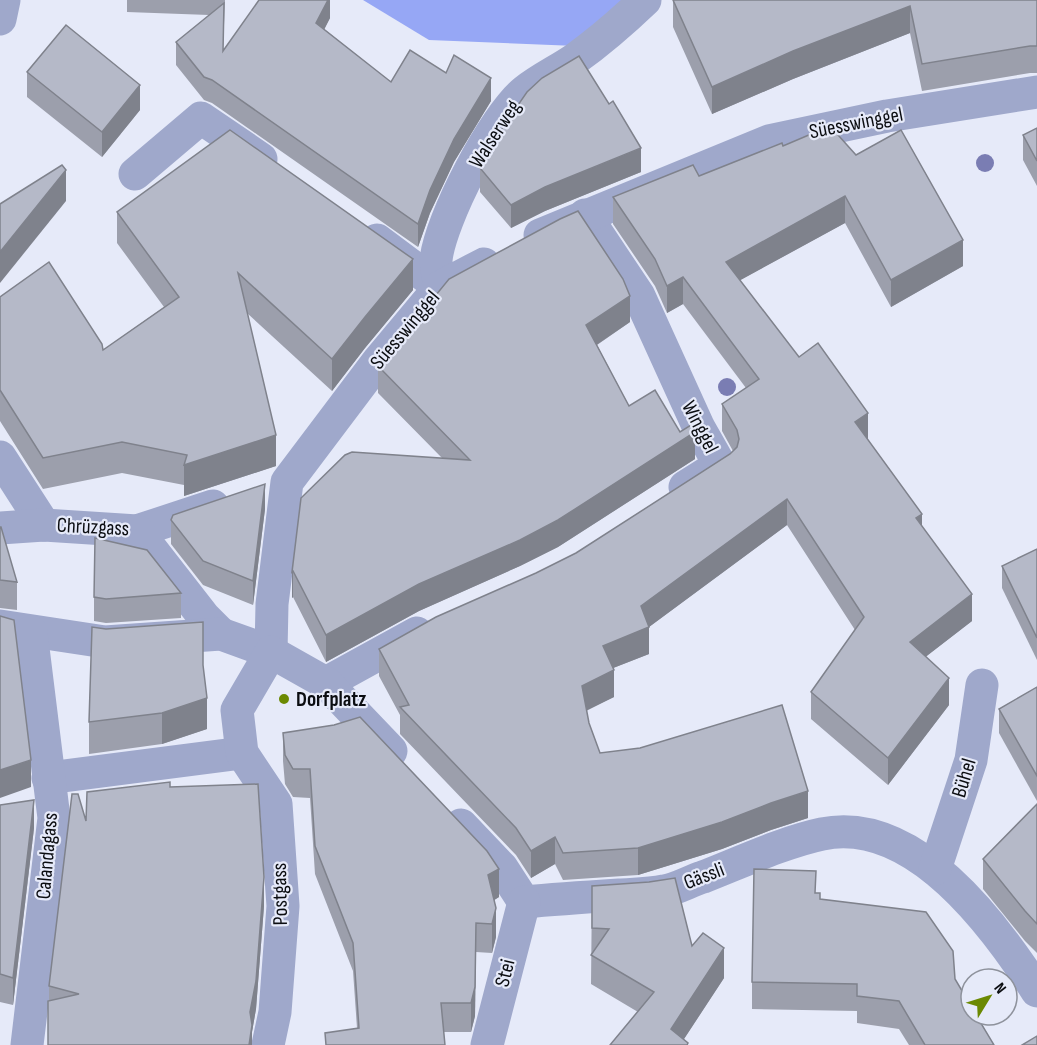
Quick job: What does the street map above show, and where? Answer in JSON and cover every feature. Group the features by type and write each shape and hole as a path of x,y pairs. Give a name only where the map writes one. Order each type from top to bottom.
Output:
{"street":[{"path":"0,19 4,0"},
{"name":"Walserweg","path":"440,287 436,262 440,241 462,188 483,146 511,106 525,91 613,30 645,0"},
{"name":"Süesswinggel","path":"287,482 379,360 440,287 552,228 769,141 887,116 1037,92"},
{"path":"135,174 201,118 287,177"},
{"name":"Winggel","path":"585,215 639,296 699,428 720,465 663,501"},
{"path":"353,224 440,287"},
{"name":"Chrüzgass","path":"0,457 44,525 137,531 287,482"},
{"path":"48,778 242,753 237,710 271,652 272,604 287,482"},
{"path":"0,528 44,525"},
{"path":"137,531 204,617 221,634"},
{"path":"327,683 444,620"},
{"path":"16,629 105,642 221,634 271,652 327,683 408,769"},
{"name":"Calandagass","path":"16,629 48,778 54,818 27,1045"},
{"name":"Bühel","path":"935,869 971,759 982,685"},
{"name":"Postgass","path":"242,753 276,804 283,906 275,1012 268,1045"},
{"path":"439,802 502,868 524,902"},
{"name":"Gässli","path":"524,902 665,891 768,851 822,834 847,832 868,834 902,848 935,869 962,892 1020,965 1037,991"},
{"name":"Stei","path":"487,1045 524,902"}],"shaded area":[{"path":"363,0 655,0 601,47 429,40"}],"building":[{"path":"259,0 328,0 316,23 391,82 410,50 446,73 454,55 491,78 454,139 430,190 418,224 212,80 204,77 176,42 224,3 223,51"},
{"path":"673,0 1037,0 1037,46 922,64 910,6 793,51 712,87"},
{"path":"66,25 140,85 102,132 27,72"},
{"path":"579,56 609,104 613,101 641,148 545,187 511,205 480,168 500,131 527,92 542,78"},
{"path":"830,126 856,155 901,130 963,240 891,280 845,196 726,262 799,357 818,343 868,413 855,422 922,514 916,518 972,594 910,642 949,678 888,758 811,692 864,617 787,499 641,606 649,627 603,646 614,670 582,686 589,723 600,753 640,748 782,705 808,791 722,822 638,848 563,853 555,837 531,851 516,828 400,707 409,705 379,649 436,617 576,553 730,454 737,447 739,439 737,430 722,404 759,379 683,277 667,286 655,259 613,197 693,165 699,176 782,143 783,146"},
{"path":"1037,128 1037,161 1023,135"},
{"path":"230,130 413,259 332,359 238,273 276,435 184,465 187,455 122,442 43,458 0,390 0,297 49,262 102,344 103,350 179,297 117,212"},
{"path":"62,165 66,170 0,252 0,204"},
{"path":"578,211 623,279 630,296 586,325 629,406 655,390 680,432 691,425 695,432 558,520 520,540 419,584 326,635 292,572 301,498 345,455 352,452 470,460 378,366 449,279"},
{"path":"265,484 253,581 203,561 171,520 173,515"},
{"path":"1,527 17,582 0,580"},
{"path":"95,538 147,550 181,593 106,599 94,597"},
{"path":"1037,549 1037,638 1002,566"},
{"path":"0,616 14,620 31,760 0,770"},
{"path":"203,622 203,665 207,698 162,713 89,722 92,627 106,629"},
{"path":"1037,687 1037,776 999,709"},
{"path":"360,717 487,851 499,869 488,875 496,908 492,924 476,923 475,987 471,1003 441,1003 445,1045 326,1045 325,1033 359,1028 353,943 315,846 310,769 293,769 285,755 283,733 334,725"},
{"path":"170,782 170,787 258,784 264,877 256,981 250,1012 252,1025 249,1045 48,1045 48,1001 79,994 49,986 72,794 78,794 86,821 87,792"},
{"path":"34,800 13,978 0,974 0,805"},
{"path":"1037,804 1037,924 983,859"},
{"path":"754,869 816,871 815,893 820,893 820,899 926,912 953,951 955,979 959,986 959,1027 983,1027 994,1045 925,1045 899,1001 857,996 857,984 752,982"},
{"path":"675,878 692,946 703,933 724,948 671,1029 688,1043 687,1045 610,1045 654,992 591,955 609,929 592,928 592,886"},
{"path":"1037,1036 1037,1045 1022,1045"}],"place":[{"name":"Dorfplatz","path":"284,699"}]}
